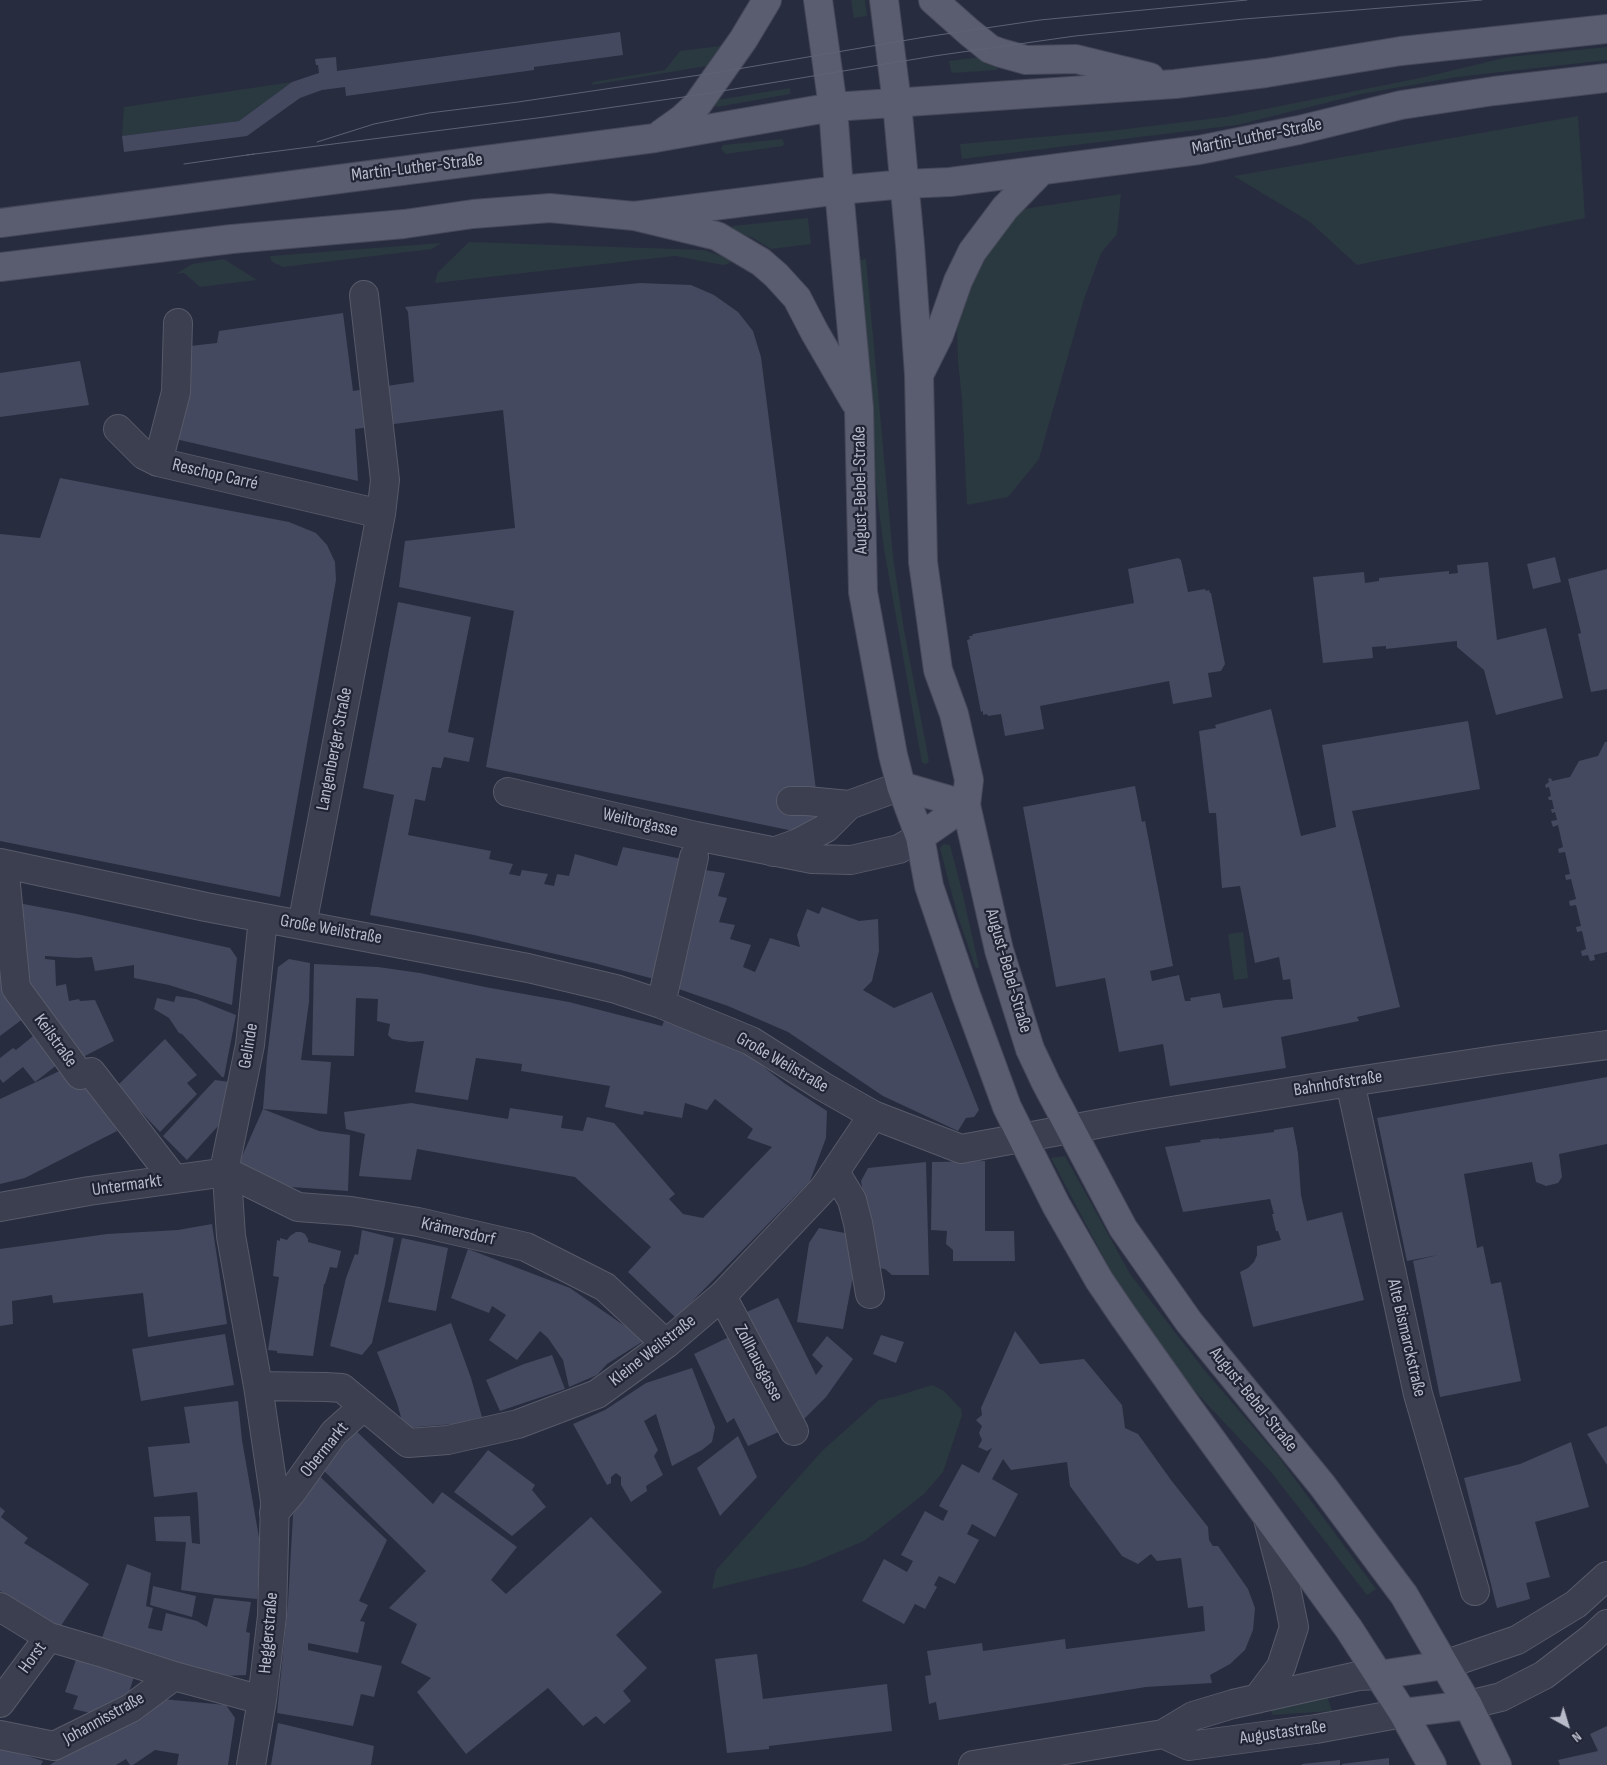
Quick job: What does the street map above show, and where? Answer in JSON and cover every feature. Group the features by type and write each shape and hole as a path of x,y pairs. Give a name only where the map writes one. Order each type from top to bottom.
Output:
{"main road":[{"path":"655,138 682,119 697,105 744,40 767,0"},
{"path":"818,0 834,107 839,190"},
{"path":"884,0 905,184"},
{"name":"Martin-Luther-Straße","path":"933,0 990,49 1001,53 1026,60 1076,59 1175,84"},
{"name":"Martin-Luther-Straße","path":"0,223 655,138 834,107 1175,84 1266,73 1401,51 1607,29"},
{"name":"Martin-Luther-Straße","path":"634,216 839,190 950,182 1199,150 1299,130 1401,106 1494,91 1607,78"},
{"name":"August-Bebel-Straße","path":"919,375 939,335 958,281 972,252 1005,208 1042,170"},
{"name":"August-Bebel-Straße","path":"905,184 919,375 923,562 938,670 954,714 968,780 966,805 999,950 1030,1049 1123,1228 1189,1322 1322,1485 1404,1595 1468,1705 1497,1765"},
{"name":"August-Bebel-Straße","path":"839,190 859,408 863,592 890,738 901,786 920,837 929,886 1007,1107 1056,1205 1112,1300 1268,1520 1349,1629 1403,1713 1432,1765"},
{"name":"Martin-Luther-Straße","path":"0,267 232,239 404,224 473,214 550,208 634,216 717,236 761,262 797,298 814,332 859,408"},
{"path":"901,786 966,805"},
{"path":"920,837 966,805"},
{"path":"1379,1674 1444,1665"},
{"path":"1403,1713 1468,1705"}],"street":[{"path":"364,295 385,480 381,514"},
{"name":"Reschop Carré","path":"178,323 176,392 158,462 381,514"},
{"path":"118,429 144,455 158,462"},
{"name":"Langenberger Straße","path":"302,925 381,514"},
{"path":"773,852 798,843 826,828 849,805 901,786"},
{"name":"Weiltorgasse","path":"508,792 696,836 812,859 850,860 899,849 920,837"},
{"path":"791,801 849,805"},
{"path":"661,1004 694,857"},
{"name":"Große Weilstraße","path":"2,864 264,918 528,968 616,989 661,1004 751,1041 822,1086 873,1115"},
{"name":"Keilstraße","path":"2,864 16,988 80,1075 91,1072 174,1179"},
{"name":"Gelinde","path":"227,1172 226,1161 250,1045 264,918"},
{"name":"Bahnhofstraße","path":"1071,1130 1142,1116 1350,1082 1607,1045"},
{"name":"Alte Bismarckstraße","path":"1350,1082 1418,1394 1475,1591"},
{"path":"873,1115 961,1149 1071,1130"},
{"name":"Kleine Weilstraße","path":"364,1406 408,1443 448,1440 518,1424 597,1394 666,1344 722,1296 824,1188 873,1115"},
{"name":"Untermarkt","path":"0,1208 89,1191 227,1172"},
{"name":"Krämersdorf","path":"227,1172 298,1207 351,1211 412,1221 526,1247 605,1287 666,1344"},
{"name":"Obermarkt","path":"227,1172 231,1236 258,1386 274,1507"},
{"path":"835,1172 852,1200 858,1223 870,1294"},
{"name":"Untermarkt","path":"0,1201 28,1202"},
{"name":"Untermarkt","path":"0,1223 28,1202"},
{"name":"Zollhausgasse","path":"722,1296 794,1431"},
{"name":"Obermarkt","path":"258,1386 342,1388 364,1406 334,1433 291,1493 274,1507"},
{"name":"Heggerstraße","path":"251,1765 262,1700 272,1616 274,1507"},
{"name":"August-Bebel-Straße","path":"1258,1699 1281,1667 1294,1627 1268,1520"},
{"path":"1444,1665 1517,1640 1581,1600 1607,1576"},
{"path":"1468,1705 1500,1697 1544,1675 1606,1628 1581,1600"},
{"name":"Johannisstraße","path":"0,1606 49,1637 174,1676 262,1700"},
{"name":"Horst","path":"0,1703 49,1637"},
{"name":"Augustastraße","path":"973,1765 1164,1734 1193,1716 1358,1676 1379,1674"},
{"name":"Johannisstraße","path":"0,1735 54,1746 131,1708 174,1676"},
{"name":"Augustastraße","path":"1164,1734 1189,1746 1316,1729 1403,1713"}],"shaded area":[{"path":"851,0 865,0 867,16 854,18"},
{"path":"720,46 707,66 592,85 593,82 665,70 680,51"},
{"path":"1607,47 1607,60 1457,77 1361,94 1237,125 962,159 960,144 1110,131 1225,117 1425,77 1508,57"},
{"path":"981,57 998,68 996,70 953,73 951,71 949,61"},
{"path":"292,82 239,121 122,136 124,107"},
{"path":"790,88 790,94 717,107 714,104 717,100"},
{"path":"1578,116 1585,218 1357,265 1310,222 1234,176"},
{"path":"782,139 783,146 726,154 721,149 723,145"},
{"path":"1121,194 1117,234 1101,253 1084,299 1039,459 1008,497 967,505 957,330 966,298 978,270 1015,212"},
{"path":"808,218 811,244 771,249 753,238 733,230 733,226"},
{"path":"469,242 704,250 733,260 723,265 675,256 435,283 438,272"},
{"path":"441,243 432,249 283,267 274,263 270,256"},
{"path":"224,259 257,280 200,287 184,273 176,274 192,264"},
{"path":"866,259 893,557 904,630 929,761 927,764 922,763 884,549 876,487 854,261"},
{"path":"944,844 950,845 963,895 979,967 976,969 958,917 940,848"},
{"path":"1243,932 1248,978 1234,980 1228,934"},
{"path":"1065,1156 1130,1274 1205,1371 1278,1456 1376,1589 1367,1595 1271,1472 1191,1387 1118,1285 1051,1158"},
{"path":"932,1385 944,1391 961,1409 962,1415 943,1472 924,1494 864,1541 805,1566 712,1589 716,1570 822,1451 879,1400"},
{"path":"1327,1696 1332,1711 1272,1715 1271,1708"}],"building":[{"path":"620,32 623,55 534,67 534,70 346,96 345,87 322,90 300,98 247,136 124,152 122,136 239,121 292,82 319,73 315,59 336,57 337,71"},
{"path":"640,283 691,285 714,295 738,312 753,331 761,357 822,837 486,767 514,611 399,587 405,541 515,528 503,410 355,429 358,481 171,438 190,346 217,343 219,331 343,313 353,391 414,382 408,312 405,307"},
{"path":"80,361 89,405 0,417 0,373"},
{"path":"60,478 289,522 316,533 327,545 335,562 336,580 280,897 0,841 0,534 40,538"},
{"path":"1555,557 1561,582 1533,589 1527,564"},
{"path":"1178,558 1181,560 1188,592 1205,589 1211,593 1225,664 1221,671 1208,673 1212,697 1173,704 1169,681 1040,706 1044,729 1005,736 1001,714 983,715 967,640 970,639 969,636 1134,603 1128,569"},
{"path":"1488,562 1497,640 1546,628 1563,698 1496,715 1484,670 1457,647 1457,641 1386,649 1386,646 1372,647 1373,658 1323,663 1313,577 1364,572 1365,583 1379,581 1379,578 1449,571 1449,574 1458,573 1457,565"},
{"path":"1607,569 1607,689 1591,692 1578,634 1581,633 1568,579"},
{"path":"398,602 471,617 448,732 474,738 469,762 444,757 441,768 432,767 425,801 415,799 408,835 491,851 489,859 513,864 509,874 520,876 522,870 548,874 544,884 554,886 557,874 569,876 575,854 617,866 623,847 687,860 654,979 474,935 370,915 394,795 363,788"},
{"path":"1271,709 1301,836 1336,827 1322,745 1468,721 1480,789 1352,811 1400,1007 1357,1017 1359,1021 1281,1037 1286,1068 1170,1086 1163,1044 1119,1052 1105,978 1056,987 1023,807 1135,786 1142,822 1145,821 1173,966 1150,971 1152,981 1179,975 1185,1001 1191,1001 1190,998 1220,993 1223,1008 1293,999 1290,979 1283,980 1279,957 1255,963 1240,886 1222,888 1216,813 1209,813 1199,731 1216,728 1215,725"},
{"path":"1605,742 1607,742 1607,952 1594,955 1595,960 1590,961 1588,955 1582,956 1581,951 1586,949 1582,931 1577,932 1576,927 1581,926 1576,905 1570,906 1569,901 1576,899 1571,879 1566,880 1565,875 1570,874 1565,852 1559,853 1558,849 1563,847 1558,825 1553,827 1551,821 1557,820 1555,812 1552,813 1551,809 1554,809 1552,800 1549,800 1548,797 1551,796 1549,787 1546,788 1545,785 1549,782 1548,779 1551,778 1552,781 1570,777 1579,761 1598,756"},
{"path":"698,869 725,873 718,896 727,898 719,922 735,925 730,939 751,945 743,967 755,972 770,938 800,947 797,935 807,909 819,914 822,907 859,921 878,919 879,951 872,981 863,990 894,1008 932,992 979,1110 974,1117 966,1118 958,1131 883,1096 788,1032 728,1006 667,985"},
{"path":"18,903 230,948 237,958 232,1005 169,985 134,978 134,965 95,971 92,957 45,956 45,959 55,960 56,986 66,984 69,1001 79,999 80,1001 95,1000 114,1041 77,1060 31,998 23,955"},
{"path":"0,919 28,1015 0,1036"},
{"path":"289,959 310,963 309,1002 301,1060 331,1062 327,1114 263,1109 278,967"},
{"path":"314,964 378,967 420,973 569,1002 662,1026 664,1021 746,1053 784,1083 827,1111 826,1138 810,1181 676,1318 628,1272 651,1247 575,1177 417,1149 411,1180 359,1176 365,1134 346,1129 344,1112 411,1103 508,1119 510,1108 563,1116 561,1128 583,1131 587,1117 614,1123 675,1194 669,1199 683,1214 703,1218 772,1147 747,1138 753,1129 715,1099 707,1110 685,1103 682,1118 644,1111 643,1115 605,1107 610,1086 521,1071 522,1064 476,1058 468,1100 415,1092 424,1041 410,1042 392,1039 388,1035 390,1024 377,1021 378,999 356,998 354,1056 312,1055"},
{"path":"176,996 196,999 236,1015 224,1077 179,1033 169,1018 154,1009 157,998 174,1002"},
{"path":"38,1032 62,1061 35,1082 23,1067 3,1083 0,1079 0,1058 13,1048 16,1050"},
{"path":"165,1039 197,1075 187,1083 197,1094 160,1132 117,1086"},
{"path":"66,1068 94,1082 117,1131 25,1178 0,1184 0,1099"},
{"path":"1607,1077 1607,1144 1559,1154 1562,1177 1558,1183 1546,1186 1536,1182 1532,1162 1464,1174 1477,1248 1483,1246 1491,1284 1501,1282 1521,1381 1440,1397 1413,1261 1438,1255 1407,1261 1377,1118"},
{"path":"215,1080 229,1082 220,1124 187,1160 163,1136"},
{"path":"263,1109 319,1131 350,1135 348,1191 291,1187 239,1163"},
{"path":"1293,1127 1298,1153 1301,1195 1307,1221 1342,1212 1364,1300 1253,1327 1240,1272 1254,1262 1257,1255 1257,1246 1281,1240 1278,1231 1276,1231 1270,1199 1183,1212 1165,1147 1201,1142 1200,1140 1274,1132 1274,1130"},
{"path":"985,1161 985,1231 1014,1231 1015,1261 953,1261 953,1250 946,1244 947,1231 931,1230 932,1162"},
{"path":"926,1162 929,1275 892,1275 885,1269 876,1268 861,1181 868,1168"},
{"path":"212,1224 227,1324 148,1337 143,1293 53,1303 52,1295 12,1301 13,1324 0,1326 0,1249 107,1234 178,1230"},
{"path":"819,1228 855,1235 858,1250 843,1329 797,1322 809,1243"},
{"path":"362,1230 394,1238 372,1343 362,1355 330,1346 346,1278 355,1254 358,1255"},
{"path":"296,1232 305,1234 308,1242 341,1251 337,1268 330,1267 324,1284 313,1356 277,1353 277,1351 268,1350 279,1277 273,1276 277,1240 280,1241 280,1238 287,1240"},
{"path":"402,1238 448,1248 436,1311 388,1302"},
{"path":"468,1249 570,1288 645,1340 607,1364 597,1375 569,1387 563,1360 548,1338 540,1331 517,1360 489,1340 506,1315 492,1306 489,1313 451,1298"},
{"path":"778,1298 816,1375 823,1366 812,1355 827,1336 853,1359 826,1397 796,1427 738,1316"},
{"path":"451,1323 471,1378 482,1417 454,1424 404,1428 397,1403 377,1352"},
{"path":"1015,1331 1040,1364 1084,1359 1122,1405 1125,1428 1138,1434 1208,1527 1209,1540 1213,1546 1218,1546 1248,1589 1255,1608 1253,1630 1245,1650 1230,1664 1210,1675 1212,1683 1146,1687 939,1720 936,1702 929,1704 925,1676 931,1675 927,1651 982,1643 983,1651 1065,1639 1066,1649 1205,1631 1203,1606 1188,1608 1181,1558 1157,1561 1151,1554 1138,1564 1122,1556 1070,1486 1067,1462 1011,1470 1003,1459 992,1479 1018,1494 995,1537 972,1524 967,1534 979,1540 955,1584 939,1576 934,1585 937,1587 925,1609 915,1604 904,1624 862,1601 884,1559 907,1572 913,1561 901,1555 925,1511 943,1521 948,1511 939,1506 962,1464 979,1473 992,1448 987,1451 978,1447 982,1440 979,1433 982,1426 976,1420 982,1415 981,1408"},
{"path":"225,1334 234,1385 141,1401 132,1349"},
{"path":"881,1335 904,1342 896,1363 873,1354"},
{"path":"731,1336 763,1403 768,1401 783,1430 748,1446 734,1418 727,1423 694,1354"},
{"path":"552,1355 565,1389 500,1411 486,1380 524,1364"},
{"path":"692,1368 715,1427 712,1442 702,1450 672,1466 656,1414 644,1421 658,1450 654,1456 663,1475 646,1486 647,1491 631,1502 621,1485 621,1477 616,1473 611,1477 611,1483 607,1485 573,1424 605,1410 646,1383"},
{"path":"238,1401 242,1440 261,1549 257,1599 181,1590 186,1542 156,1541 154,1517 190,1516 192,1543 200,1544 198,1502 197,1492 154,1497 148,1447 190,1443 184,1407"},
{"path":"1607,1426 1607,1465 1587,1434"},
{"path":"353,1428 433,1504 442,1492 517,1547 491,1580 506,1594 591,1517 662,1592 616,1635 647,1668 623,1691 631,1701 604,1724 596,1716 583,1726 548,1688 466,1754 417,1692 431,1678 401,1663 417,1624 389,1608 426,1571 318,1465"},
{"path":"738,1436 757,1477 720,1516 697,1468"},
{"path":"1571,1442 1589,1507 1535,1522 1550,1577 1526,1583 1530,1599 1497,1608 1464,1478 1520,1464"},
{"path":"488,1450 535,1485 532,1490 546,1507 512,1536 454,1492"},
{"path":"312,1469 387,1540 359,1601 368,1605 360,1621 365,1622 358,1653 308,1643 308,1650 382,1666 374,1697 361,1694 353,1726 277,1713 288,1603 293,1515 298,1494"},
{"path":"0,1507 5,1511 1,1517 28,1538 24,1543 89,1584 60,1627 0,1591"},
{"path":"127,1564 151,1573 146,1606 153,1608 148,1628 162,1631 166,1613 197,1621 207,1627 214,1598 251,1602 246,1632 250,1633 246,1675 223,1676 100,1644"},
{"path":"153,1586 196,1596 192,1617 150,1605"},
{"path":"79,1651 137,1667 125,1705 104,1716 73,1709 78,1696 65,1692"},
{"path":"757,1654 763,1699 887,1684 892,1731 769,1746 769,1749 727,1753 715,1659"},
{"path":"152,1698 226,1705 235,1718 228,1765 177,1765 179,1754 155,1750 133,1765 130,1765 126,1759 116,1765 50,1765 107,1725"},
{"path":"278,1723 374,1746 371,1765 271,1765"},
{"path":"1607,1726 1607,1765 1560,1765 1558,1760 1598,1751 1590,1734"},
{"path":"0,1747 43,1761 41,1765 0,1765"},
{"path":"1389,1758 1389,1765 1342,1765 1342,1764"},
{"path":"1340,1760 1340,1765 1302,1765 1302,1764"}],"tram line":[{"path":"317,142 374,124 429,113 518,102 720,72 925,37 1040,20 1247,0"},
{"path":"247,155 545,117 704,94 934,56 1075,36 1244,19 1482,0"},
{"path":"184,164 254,154"}]}
